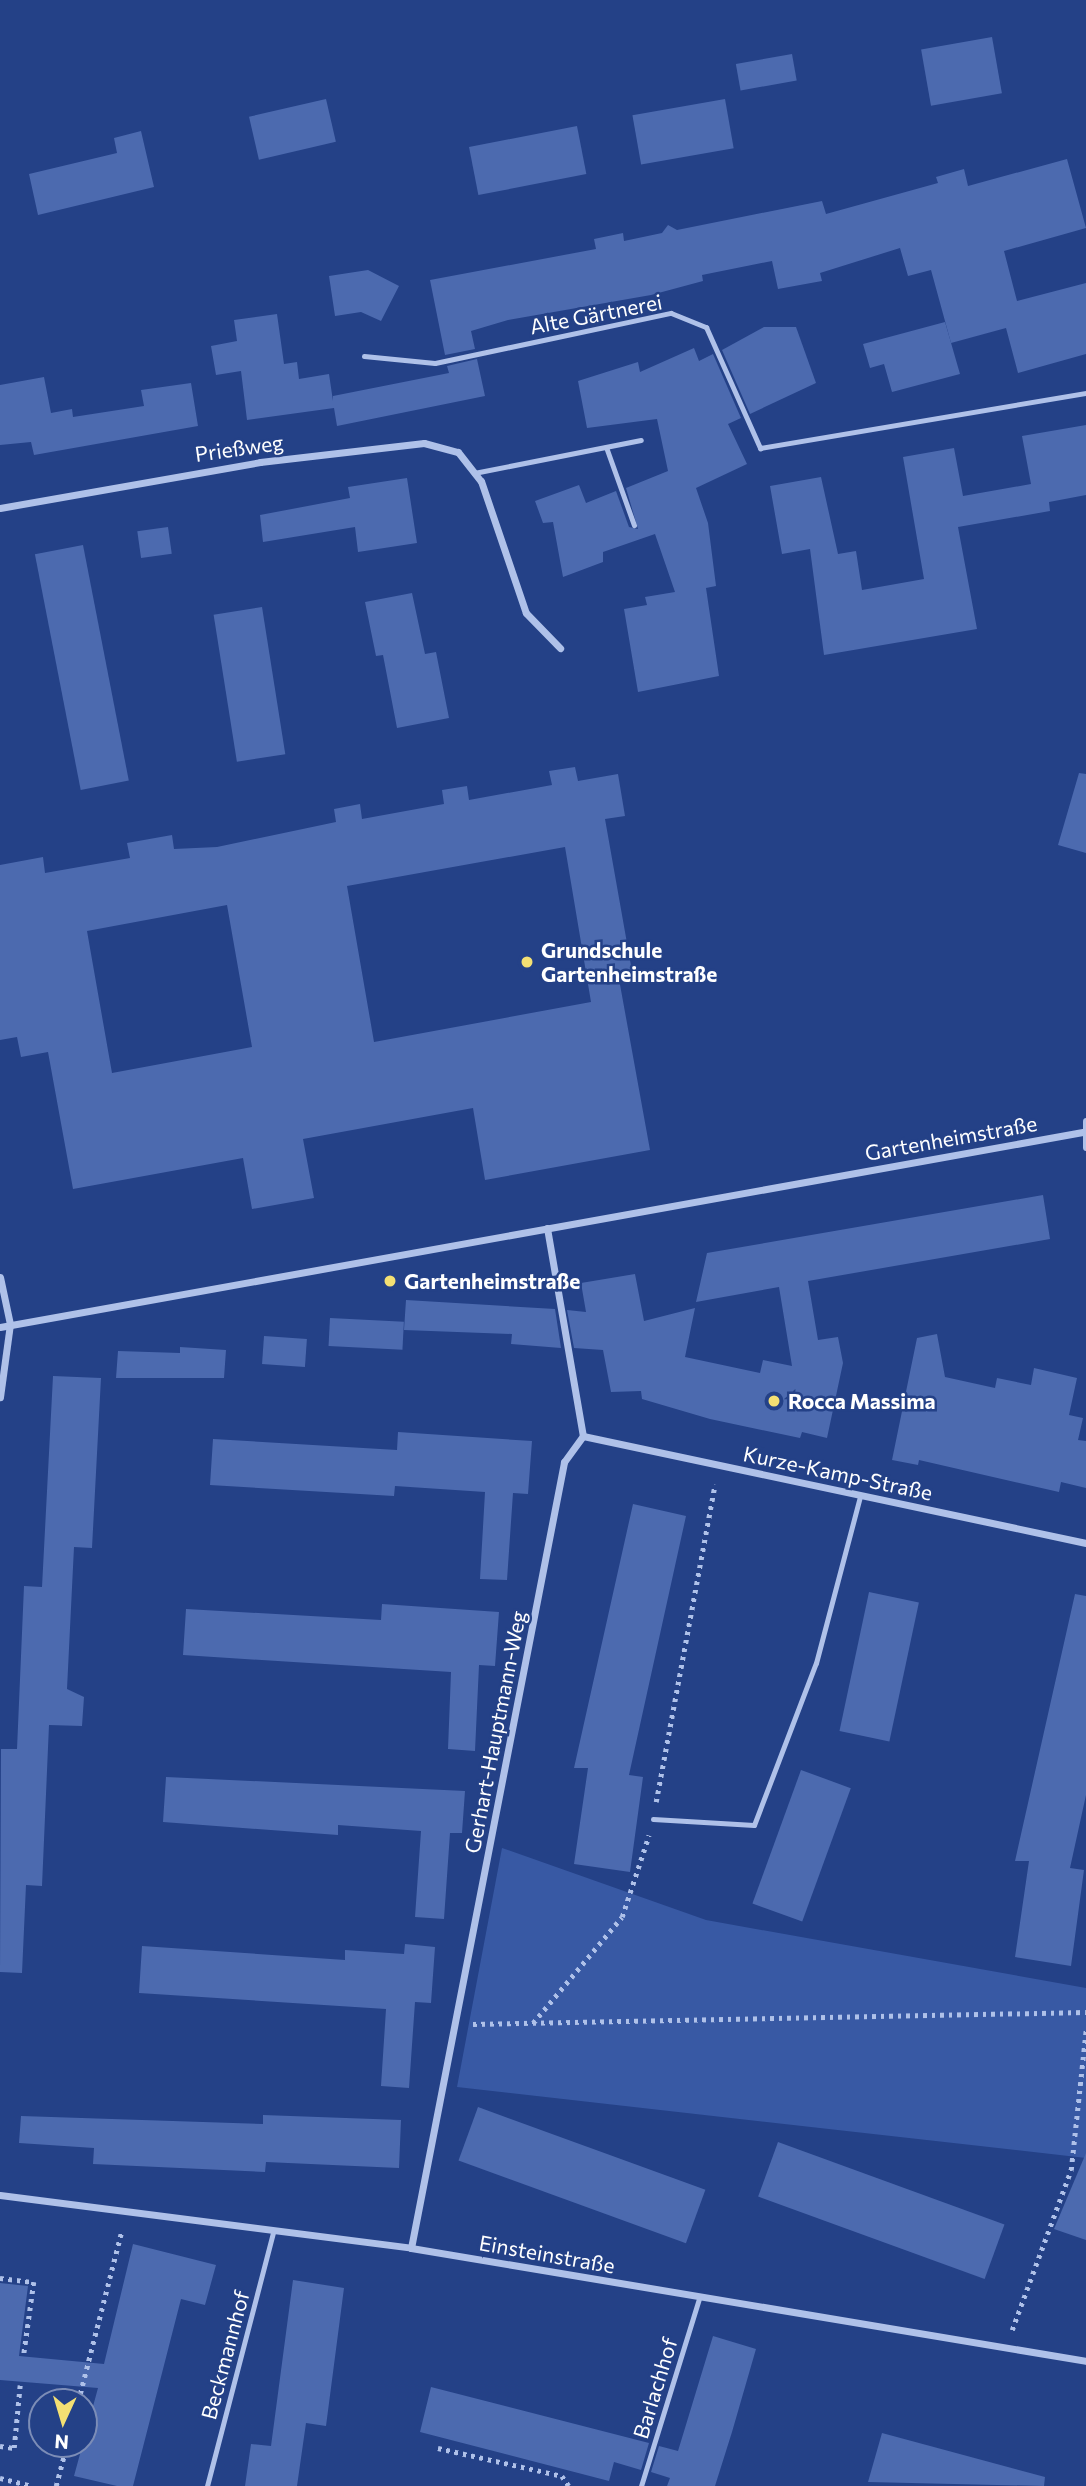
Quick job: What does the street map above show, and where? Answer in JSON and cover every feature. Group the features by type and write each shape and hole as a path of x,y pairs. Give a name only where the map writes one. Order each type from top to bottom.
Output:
{"street":[{"name":"Prießweg","path":"0,508 261,462 424,443 457,452 474,473 526,613 560,648"},
{"path":"1086,1121 1083,1132 1086,1147"},
{"name":"Gartenheimstraße","path":"0,1327 1083,1132"},
{"path":"547,1227 583,1436"},
{"path":"0,1277 10,1324 0,1397"},
{"name":"Kurze-Kamp-Straße","path":"583,1436 1086,1543"},
{"name":"Gerhart-Hauptmann-Weg","path":"411,2248 458,2024 564,1462 583,1436"},
{"name":"Einsteinstraße","path":"0,2195 411,2248 699,2299 1006,2346 1086,2361"}],"lane":[{"name":"Alte Gärtnerei","path":"364,356 435,363 671,313 706,327 760,448 1086,393"},
{"path":"474,473 641,440"},
{"path":"606,447 634,526"},
{"path":"653,1819 754,1825 816,1663 860,1497"},
{"name":"Beckmannhof","path":"206,2486 274,2231"},
{"name":"Barlachhof","path":"641,2486 699,2299"}],"path":[{"path":"533,2024 627,1909 653,1819 718,1465"},
{"path":"458,2024 1086,2012"},
{"path":"1006,2346 1070,2170 1086,2030"},
{"path":"82,2388 126,2212"},
{"path":"0,2278 34,2282 24,2354"},
{"path":"0,2446 14,2448 20,2385"},
{"path":"438,2448 562,2476 569,2486"},
{"path":"56,2486 63,2458"},
{"path":"0,2478 32,2486"}],"shaded area":[{"path":"502,1848 706,1920 1086,1988 1086,2158 457,2087"}],"building":[{"path":"992,37 1002,93 931,106 921,50"},
{"path":"792,54 797,81 741,90 736,64"},
{"path":"326,99 336,142 259,160 249,117"},
{"path":"725,99 734,148 641,165 632,115"},
{"path":"577,126 586,174 478,195 469,147"},
{"path":"141,131 154,187 38,215 29,174 117,153 114,138"},
{"path":"1067,159 1086,228 1004,251 1017,301 1086,283 1086,354 1018,373 1006,328 951,343 931,270 908,276 900,248 820,273 822,281 778,289 772,261 702,275 703,281 651,295 508,320 471,331 475,349 445,355 430,280 596,249 594,239 623,233 624,241 662,233 668,225 677,230 822,201 826,214 938,183 936,177 964,169 968,186"},
{"path":"368,270 399,286 381,321 361,312 335,316 329,276"},
{"path":"277,314 284,364 297,362 299,379 329,374 333,401 333,396 449,373 447,366 477,359 485,396 337,426 334,408 247,420 241,371 216,375 211,346 237,341 234,320"},
{"path":"945,322 960,374 892,392 884,364 870,368 863,344"},
{"path":"764,327 796,327 816,383 750,414 722,350"},
{"path":"694,348 699,361 713,354 741,418 728,424 747,464 696,488 708,523 716,586 706,588 719,676 638,692 624,609 647,605 645,597 675,592 655,534 603,552 603,562 563,577 553,522 543,523 535,501 579,485 586,503 616,491 629,527 638,529 626,488 668,471 657,419 587,428 578,381 638,362 640,372"},
{"path":"44,377 51,413 72,409 73,417 144,406 141,390 191,383 198,426 34,455 31,442 0,445 0,385"},
{"path":"1086,425 1086,495 1049,502 1050,511 958,527 977,629 824,655 810,549 782,554 770,486 821,477 838,554 856,551 862,590 924,579 903,457 954,448 963,496 1031,484 1022,436"},
{"path":"407,478 417,543 358,552 355,527 263,542 260,515 350,498 348,487"},
{"path":"168,527 172,554 141,558 137,531"},
{"path":"83,545 129,781 81,790 35,554"},
{"path":"412,593 425,654 436,652 449,718 397,728 383,655 376,656 365,602"},
{"path":"262,607 285,754 237,762 214,615"},
{"path":"575,767 578,781 618,774 625,816 605,819 633,977 619,979 650,1150 485,1180 473,1108 303,1139 314,1198 252,1209 243,1158 73,1189 48,1052 21,1057 17,1037 0,1040 0,865 43,857 45,873 130,858 127,843 172,835 174,849 217,847 336,822 334,809 360,804 362,819 444,804 442,790 467,786 469,800 552,785 549,771","holes":["565,847 591,1002 374,1042 347,886","227,905 252,1047 112,1073 87,931"]},
{"path":"1079,773 1086,774 1086,853 1058,845"},
{"path":"1043,1195 1050,1239 808,1281 818,1340 838,1337 843,1363 827,1438 802,1432 800,1438 710,1419 642,1399 641,1391 611,1392 603,1350 574,1348 567,1310 586,1312 581,1283 635,1274 644,1321 695,1308 685,1357 760,1373 763,1360 792,1366 779,1287 696,1302 707,1253"},
{"path":"406,1300 555,1309 561,1348 511,1344 512,1334 404,1330"},
{"path":"330,1318 404,1322 402,1350 329,1346"},
{"path":"937,1334 945,1377 995,1388 997,1378 1031,1385 1034,1368 1077,1378 1069,1415 1083,1418 1078,1440 1086,1441 1086,1488 1061,1482 1059,1492 919,1460 918,1465 892,1460 917,1338"},
{"path":"264,1336 307,1339 305,1367 262,1364"},
{"path":"180,1347 226,1350 224,1378 116,1378 118,1351 180,1353"},
{"path":"53,1376 101,1378 92,1548 74,1547 67,1689 84,1697 82,1726 49,1725 42,1886 26,1885 22,1973 0,1972 1,1749 17,1749 24,1586 42,1587"},
{"path":"398,1432 532,1441 528,1494 513,1493 507,1580 480,1579 485,1492 395,1486 394,1496 210,1485 213,1439 397,1450"},
{"path":"633,1504 686,1516 629,1775 643,1777 630,1872 574,1864 588,1768 574,1768"},
{"path":"869,1592 919,1603 889,1742 839,1731"},
{"path":"1075,1594 1086,1596 1086,1795 1070,1868 1084,1870 1071,1966 1015,1957 1029,1861 1015,1861"},
{"path":"382,1604 499,1612 495,1666 479,1665 475,1751 448,1749 451,1672 183,1655 186,1609 381,1620"},
{"path":"801,1770 851,1788 802,1922 752,1903"},
{"path":"166,1777 465,1791 462,1833 450,1833 444,1919 415,1917 421,1831 338,1825 338,1835 163,1822"},
{"path":"405,1944 435,1947 431,2003 415,2002 409,2088 381,2086 386,2009 139,1993 142,1946 345,1960 345,1950 404,1954"},
{"path":"478,2107 705,2190 686,2243 459,2161"},
{"path":"263,2115 401,2120 399,2168 266,2162 265,2172 93,2164 94,2148 19,2143 21,2116 263,2124"},
{"path":"778,2142 1004,2224 985,2279 758,2197"},
{"path":"1086,2153 1086,2240 1054,2229"},
{"path":"133,2244 216,2265 205,2305 181,2299 133,2486 117,2486 74,2476 79,2458 98,2458 98,2388 0,2380 0,2283 28,2286 19,2356 104,2364"},
{"path":"293,2280 344,2288 326,2426 306,2423 297,2486 245,2486 251,2444 271,2446"},
{"path":"713,2336 756,2349 732,2432 715,2486 667,2486 670,2478 651,2472 659,2446 678,2451"},
{"path":"431,2387 649,2443 641,2470 614,2462 609,2481 420,2432"},
{"path":"882,2433 1045,2477 1044,2486 868,2482"}],"place":[{"name":"Grundschule Gartenheimstraße","path":"527,962"},
{"name":"Gartenheimstraße","path":"390,1281"},
{"name":"Rocca Massima","path":"774,1401"}]}
